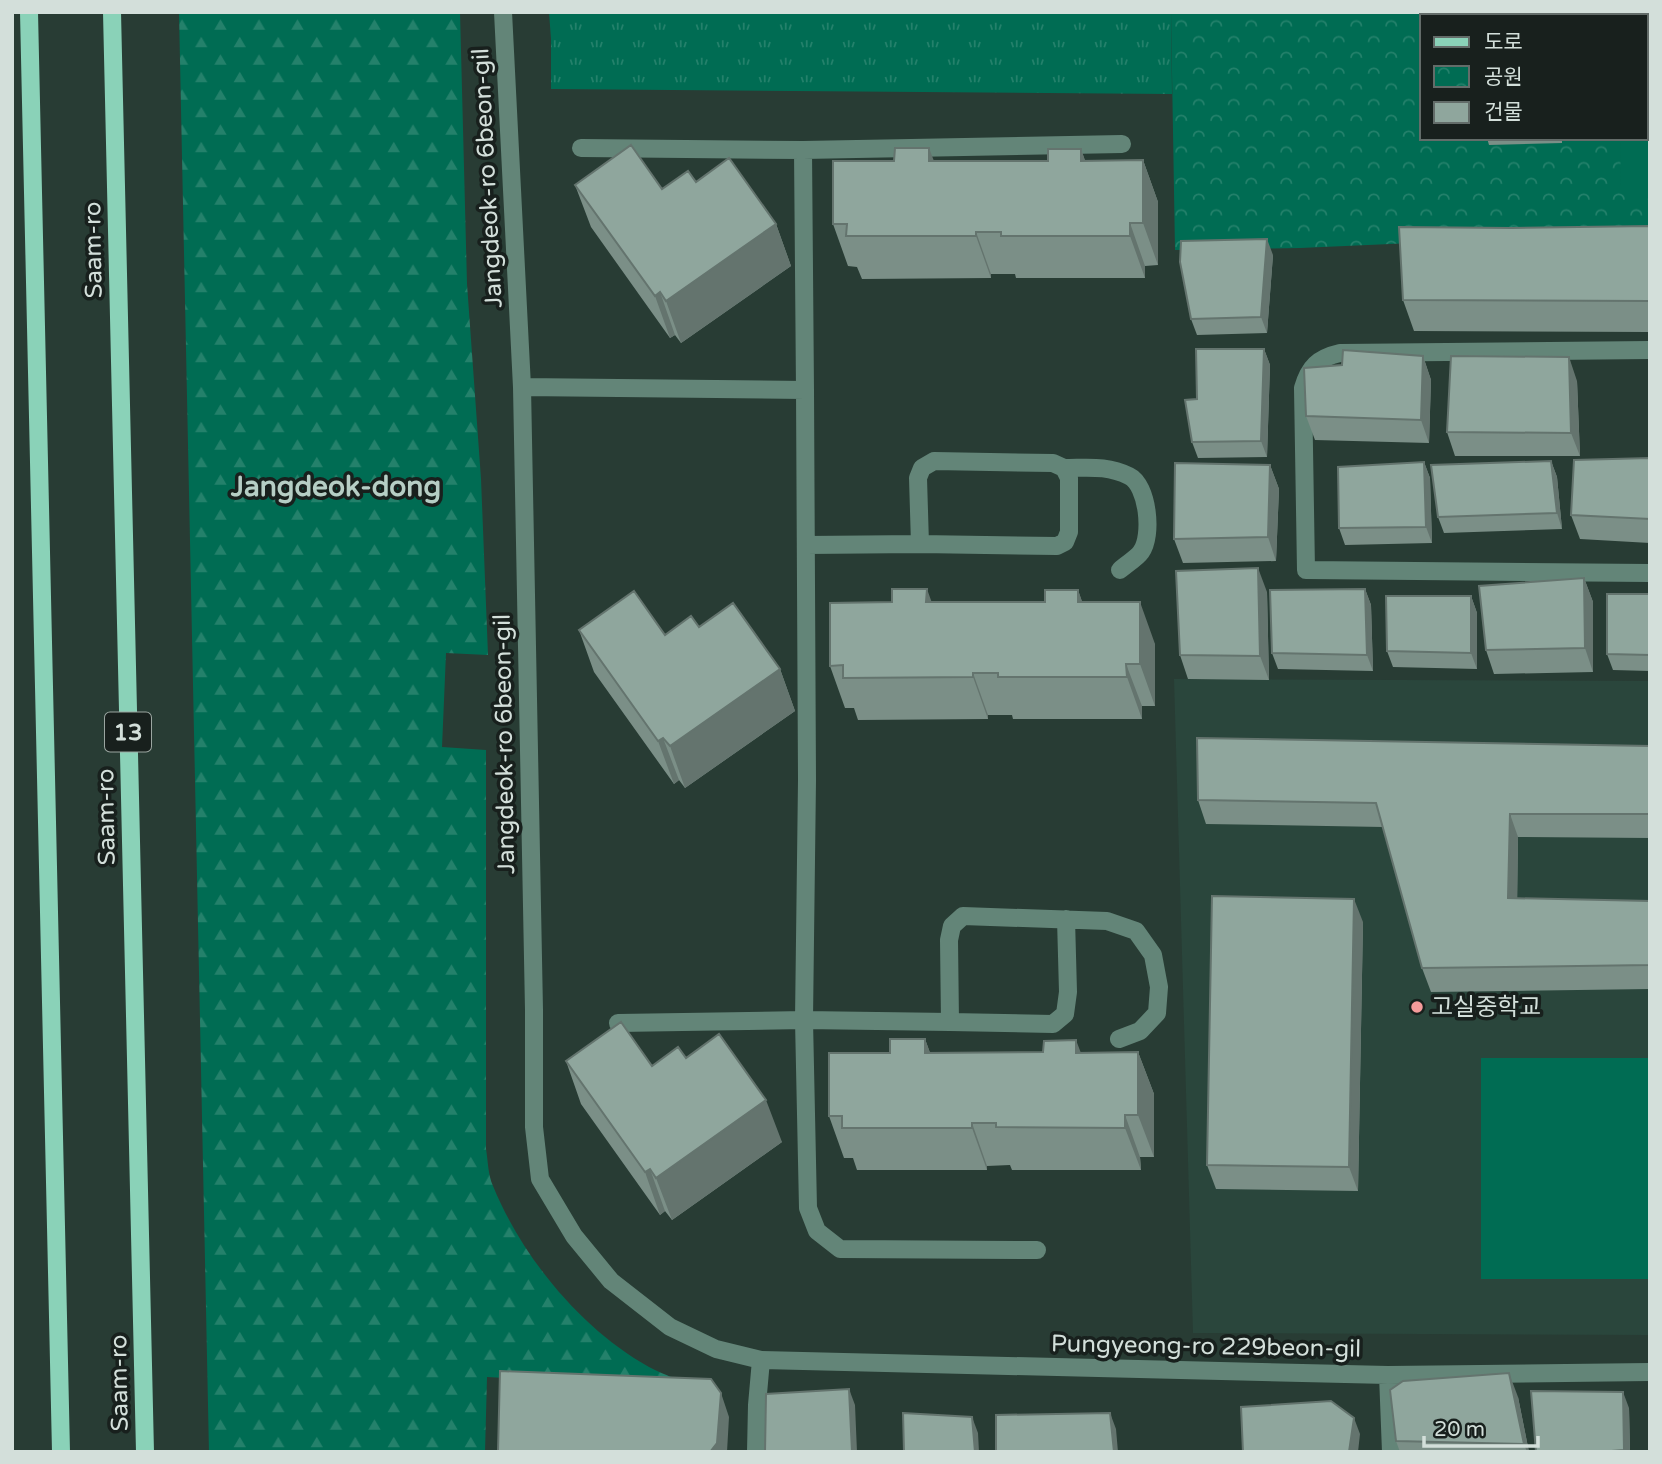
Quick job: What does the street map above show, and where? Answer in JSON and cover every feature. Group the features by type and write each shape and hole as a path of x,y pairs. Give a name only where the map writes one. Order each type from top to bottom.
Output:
{"main road":[{"path":"29,12 61,1452"},
{"name":"Saam-ro","path":"112,12 145,1452"}],"street":[{"name":"Jangdeok-ro 6beon-gil","path":"503,12 522,387 534,1127 540,1179 574,1236 611,1282 670,1327 716,1349 761,1360"},
{"path":"582,148 803,150 1122,144"},
{"path":"803,150 807,780 804,1020 808,1208 817,1231 840,1249 1037,1250"},
{"path":"1650,350 1340,352 1326,356 1315,364 1307,375 1303,388 1306,570 1650,573"},
{"path":"522,387 805,390"},
{"path":"920,544 918,478 922,468 934,461 1054,463 1064,468 1109,468 1133,477 1142,489 1147,512 1146,541 1141,552 1120,570"},
{"path":"806,545 1057,546 1065,542 1069,533 1069,478 1064,468"},
{"path":"950,1022 949,940 952,926 963,916 1107,920 1136,931 1153,955 1159,987 1157,1013 1140,1031 1119,1039"},
{"path":"618,1023 804,1020 1054,1024 1065,1014 1068,992 1066,919"},
{"path":"757,1452 761,1360"},
{"name":"Pungyeong-ro 229beon-gil","path":"761,1360 1388,1375 1650,1372"},
{"path":"1388,1375 1391,1452"}],"shaded area":[{"name":"고실중학교","path":"1174,679 1650,681 1650,1335 1193,1333"}],"green space":[{"path":"179,12 460,12 467,284 481,479 488,655 446,653 442,747 486,750 486,1149 489,1173 505,1213 520,1239 556,1289 577,1312 600,1333 649,1367 704,1388 487,1377 485,1452 209,1452"},
{"path":"549,12 1171,12 1172,94 551,89"},
{"path":"1171,12 1650,12 1650,237 1569,236 1300,248 1175,250"},
{"path":"1650,12 1650,186 1621,186 1620,140 1648,140 1648,14 1617,14"},
{"path":"1481,1058 1650,1058 1650,1279 1481,1279"}],"building":[{"path":"631,145 662,189 688,171 696,182 729,158 776,224 666,301 660,292 655,296 575,185"},
{"path":"895,148 929,148 929,161 1048,161 1048,149 1081,149 1081,161 1143,160 1143,223 1130,223 1130,236 1001,236 1001,232 976,232 976,236 846,236 847,224 833,224 833,161 894,161"},
{"path":"1650,226 1650,301 1403,300 1399,227"},
{"path":"1267,239 1261,317 1191,319 1180,262 1181,241"},
{"path":"1196,349 1264,349 1261,441 1192,442 1185,400 1197,399"},
{"path":"1343,350 1423,356 1421,420 1306,416 1304,368 1342,365"},
{"path":"1451,356 1569,357 1571,433 1447,432"},
{"path":"1650,458 1650,519 1571,515 1574,460"},
{"path":"1551,461 1557,513 1438,517 1431,465"},
{"path":"1424,462 1426,527 1339,528 1338,467"},
{"path":"1175,463 1270,465 1268,537 1174,539"},
{"path":"1258,568 1260,656 1180,655 1176,571"},
{"path":"1584,578 1585,648 1486,650 1479,586"},
{"path":"892,589 927,589 926,602 1045,602 1045,590 1078,590 1078,602 1140,602 1140,664 1126,664 1127,677 998,677 998,673 973,673 973,677 843,678 843,665 830,666 830,603 892,602"},
{"path":"1365,589 1367,655 1272,653 1270,590"},
{"path":"634,591 665,635 691,616 699,627 733,603 780,669 670,746 663,738 658,741 579,630"},
{"path":"1607,594 1650,594 1650,655 1607,654"},
{"path":"1386,596 1471,596 1471,653 1387,651"},
{"path":"1197,738 1650,746 1650,814 1510,814 1508,898 1650,901 1650,965 1422,968 1376,803 1198,800"},
{"path":"1212,896 1354,899 1349,1167 1207,1165"},
{"path":"621,1022 652,1066 678,1047 686,1058 719,1034 766,1100 656,1178 650,1169 645,1172 566,1061"},
{"path":"890,1039 925,1039 925,1053 1043,1052 1044,1041 1076,1040 1076,1053 1138,1052 1138,1115 1125,1115 1125,1128 996,1127 996,1123 972,1123 972,1128 842,1128 842,1116 829,1116 829,1053 890,1053"},
{"path":"500,1371 711,1379 721,1393 717,1443 710,1452 498,1452"},
{"path":"1509,1373 1524,1444 1396,1441 1390,1390 1403,1381"},
{"path":"849,1389 852,1452 765,1452 766,1394"},
{"path":"1531,1391 1623,1392 1624,1450 1536,1452"},
{"path":"1331,1401 1354,1418 1349,1452 1243,1452 1241,1407"},
{"path":"903,1413 972,1417 975,1452 904,1452"},
{"path":"1110,1413 1114,1452 996,1452 996,1415"}],"place":[{"name":"고실중학교","path":"1417,1007"}],"district":[{"name":"Jangdeok-dong","path":"336,486"}]}
